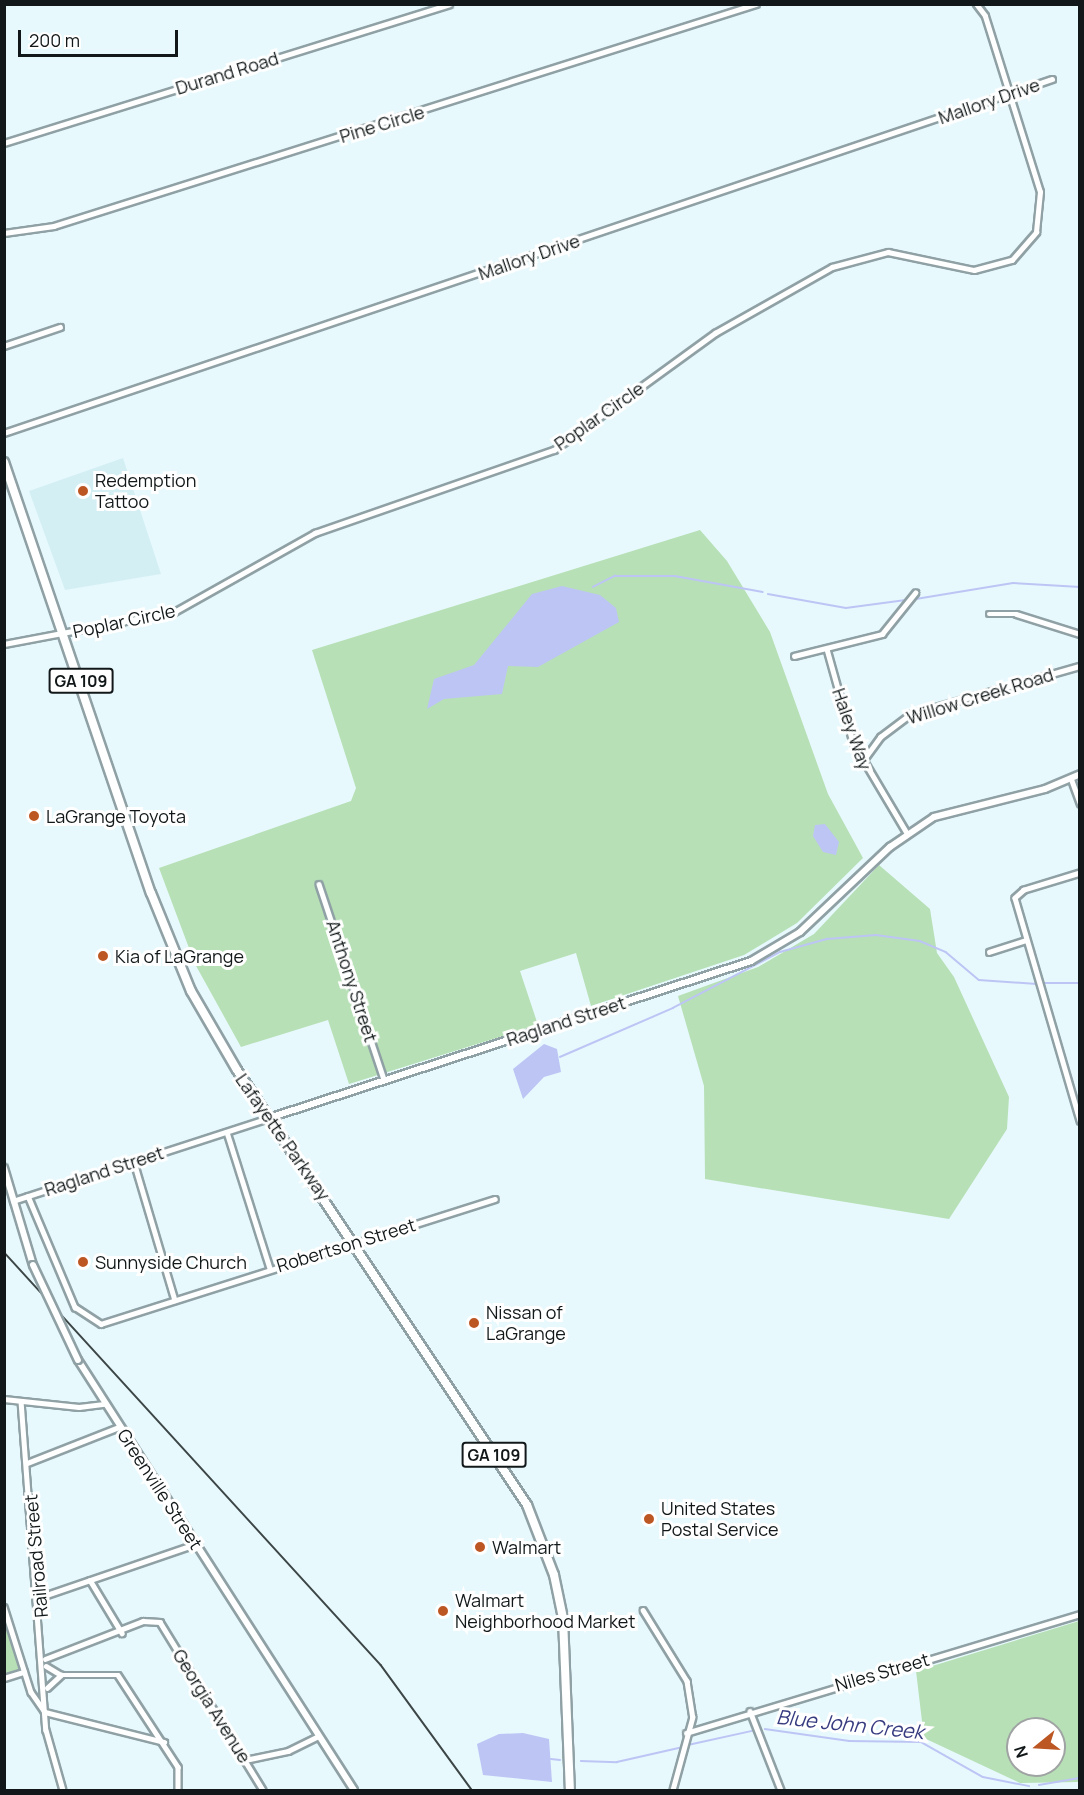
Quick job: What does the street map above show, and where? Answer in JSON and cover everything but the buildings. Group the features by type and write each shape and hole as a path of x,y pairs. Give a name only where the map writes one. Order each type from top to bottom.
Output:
{"highway":[{"name":"Lafayette Parkway","path":"4,462 182,970 222,1047 355,1241 536,1527 563,1618 570,1791"}],"street":[{"name":"Durand Road","path":"4,143 449,4"},
{"name":"Pine Circle","path":"4,233 54,226 756,4"},
{"path":"976,4 985,16 1009,95"},
{"name":"Mallory Drive","path":"4,433 1052,79"},
{"name":"Poplar Circle","path":"4,644 174,612 315,533 554,450 715,333 832,267 888,252 974,270 1012,260 1036,232 1041,200 1009,95"},
{"path":"4,346 60,327"},
{"path":"794,656 882,634 915,593"},
{"path":"989,614 1016,614 1080,634"},
{"name":"Haley Way","path":"827,649 862,762 907,833"},
{"name":"Willow Creek Road","path":"862,762 880,737 911,714 1080,666"},
{"name":"Ragland Street","path":"13,1201 751,961 800,932 907,833 968,806 1080,774"},
{"path":"1071,778 1080,803"},
{"path":"1080,873 1018,892 1015,905 1080,1121"},
{"name":"Anthony Street","path":"319,884 384,1079"},
{"path":"990,952 1026,940"},
{"path":"227,1132 270,1268"},
{"path":"134,1162 175,1300"},
{"name":"Greenville Street","path":"4,1168 33,1265 78,1360 104,1404 354,1791"},
{"name":"Robertson Street","path":"28,1196 75,1307 95,1323 106,1324 270,1268 495,1199"},
{"path":"4,1399 104,1404"},
{"name":"Railroad Street","path":"21,1401 46,1666 45,1712"},
{"path":"27,1463 119,1427"},
{"path":"40,1597 196,1544"},
{"path":"45,1659 122,1634 90,1580"},
{"path":"4,1607 24,1672 45,1712 63,1791"},
{"path":"643,1610 687,1681 693,1717 686,1733 673,1791"},
{"name":"Niles Street","path":"686,1733 750,1711 1080,1614"},
{"name":"Georgia Avenue","path":"122,1634 143,1621 160,1622 263,1791"},
{"path":"46,1666 61,1675 118,1675 164,1742 178,1767 178,1791"},
{"path":"4,1678 24,1672"},
{"path":"47,1689 61,1675"},
{"path":"750,1711 781,1791"},
{"path":"45,1712 164,1742"},
{"path":"245,1760 288,1751 319,1736"}],"shaded area":[{"path":"123,458 161,574 65,590 29,491"}],"green space":[{"path":"700,530 727,561 770,632 828,794 863,858 797,923 744,955 591,1006 576,953 520,971 538,1025 349,1084 328,1020 241,1047 195,964 159,868 351,801 356,788 312,650"},
{"path":"879,865 930,909 937,953 954,977 1009,1097 1007,1129 949,1219 705,1179 704,1086 678,996 758,967 814,934"},
{"path":"1079,1621 1079,1782 1020,1783 1007,1777 1066,1777 1066,1717 1006,1717 1006,1776 924,1738 916,1671"},
{"path":"4,1622 19,1670 5,1674 4,1674"}],"water":[{"path":"562,586 600,595 616,608 619,622 538,667 508,666 502,694 444,699 427,709 434,679 474,665 532,594"},
{"path":"825,824 839,842 836,855 823,852 813,836 815,825"},
{"path":"544,1044 557,1049 561,1072 544,1077 523,1099 513,1069"},
{"path":"523,1733 549,1739 552,1782 483,1775 477,1744 499,1734"}],"waterway":[{"path":"593,587 615,576 675,576 763,592"},
{"path":"916,599 1013,583 1080,587"},
{"path":"768,594 846,608 905,600"},
{"path":"560,1057 673,1008 780,952 827,939 876,935 920,941 946,952 979,980 1037,984"},
{"path":"1042,983 1080,983"},
{"name":"Blue John Creek","path":"765,1729 849,1741 921,1742 983,1777 1029,1786"},
{"name":"Blue John Creek","path":"688,1745 756,1730"},
{"name":"Blue John Creek","path":"581,1761 617,1762 679,1748"},
{"name":"Blue John Creek","path":"551,1759 560,1760"},
{"name":"Blue John Creek","path":"1039,1785 1080,1778"}],"railway":[{"path":"4,1252 381,1665 472,1790"}],"place":[{"name":"Redemption Tattoo","path":"83,491"},
{"name":"LaGrange Toyota","path":"34,816"},
{"name":"Kia of LaGrange","path":"103,956"},
{"name":"Sunnyside Church","path":"83,1262"},
{"name":"Nissan of LaGrange","path":"474,1323"},
{"name":"United States Postal Service","path":"649,1519"},
{"name":"Walmart","path":"480,1547"},
{"name":"Walmart Neighborhood Market","path":"443,1611"}]}
